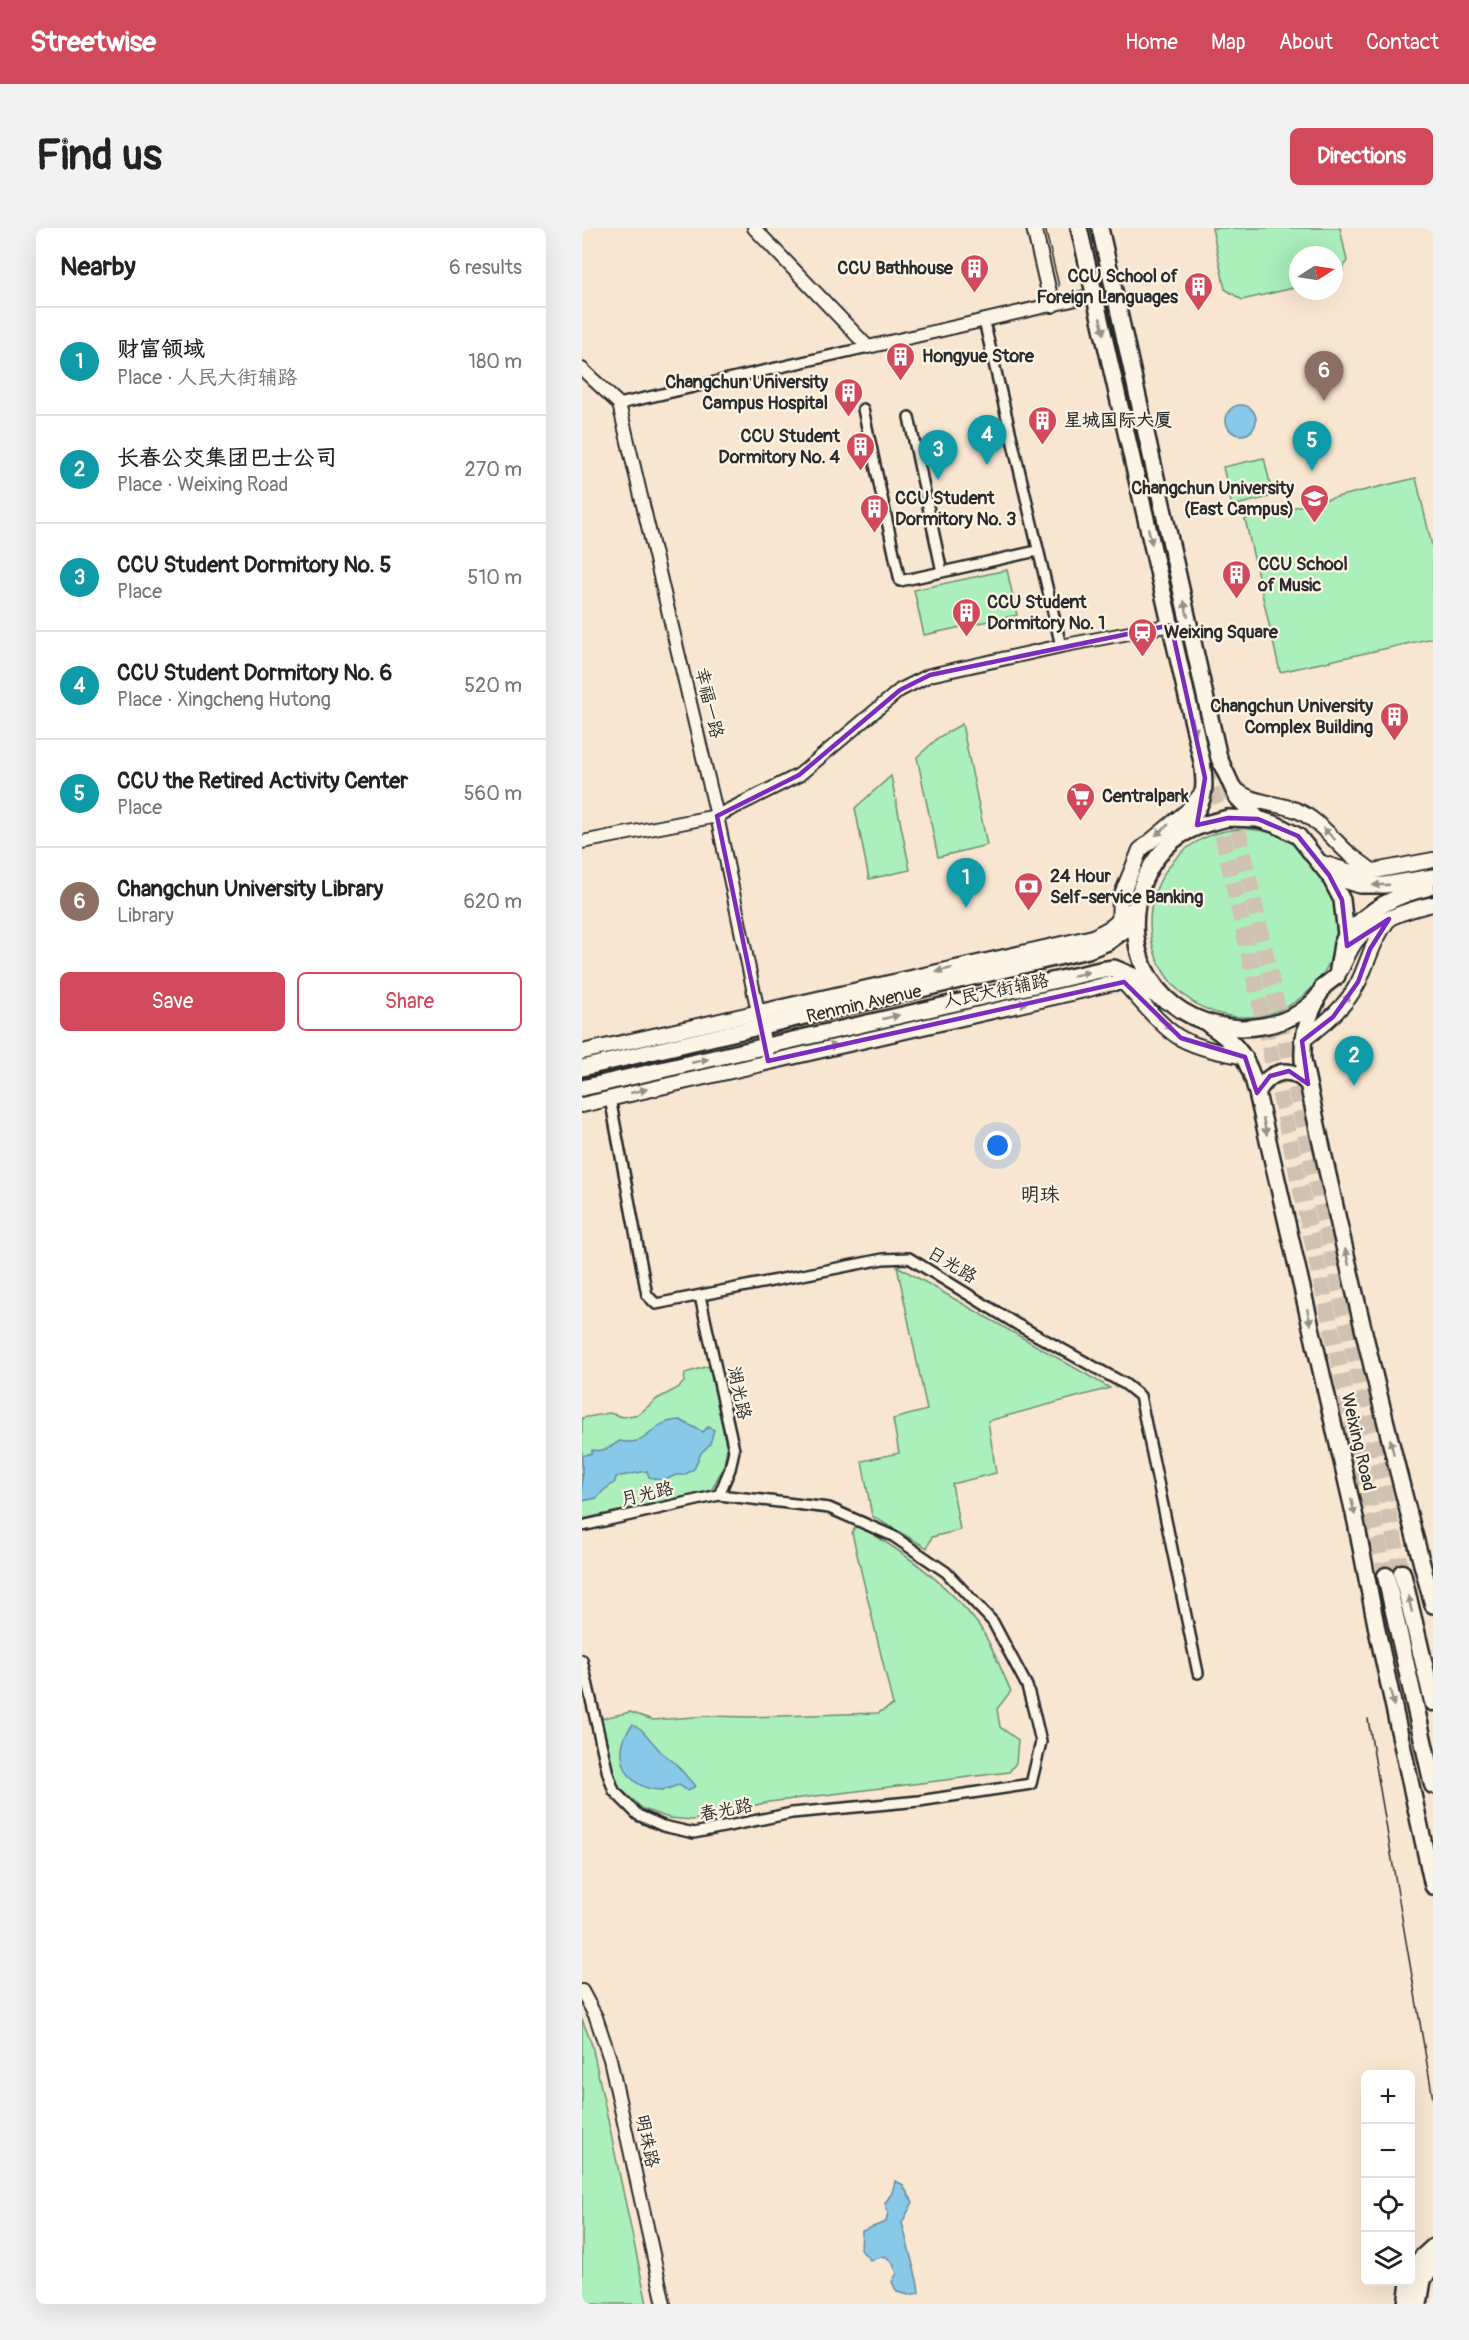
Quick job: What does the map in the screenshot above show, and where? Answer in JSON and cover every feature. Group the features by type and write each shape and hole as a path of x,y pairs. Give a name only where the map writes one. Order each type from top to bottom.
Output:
{"highway":[{"path":"1433,1702 1394,1574 1433,1785"}],"main road":[{"path":"1034,228 1052,305"},
{"path":"1079,228 1202,762 1205,790 1202,805 1181,835 1161,852 1146,873 1136,906 1126,922"},
{"path":"1100,228 1219,758 1237,797 1258,819"},
{"path":"1232,786 1241,795 1262,803 1297,810 1325,829 1348,853 1373,872"},
{"path":"1169,1003 1152,984 1126,922 1120,899 1140,850 1186,812 1205,790"},
{"path":"1181,835 1204,824 1228,818 1258,819 1277,825 1298,836 1329,875 1342,900 1346,935"},
{"path":"1319,862 1350,873 1373,872 1433,860"},
{"path":"1329,875 1360,885 1385,885 1433,877"},
{"path":"1337,976 1342,944 1346,935 1368,913 1388,901 1433,886"},
{"path":"1124,982 1133,984 1188,1016 1209,1025 1243,1029 1277,1022 1299,1013 1318,997 1323,987 1337,976 1357,940 1389,919 1433,904"},
{"path":"1302,1041 1333,1017 1358,982 1370,949 1389,919"},
{"name":"Renmin Avenue","path":"582,1068 760,1019 1088,950 1108,942 1126,922"},
{"name":"Renmin Avenue","path":"582,1088 767,1054 1107,969 1114,968 1152,984"},
{"name":"人民大街辅路","path":"582,1105 767,1054 1089,989 1116,981 1124,982"},
{"path":"1124,982 1151,1012 1181,1038 1213,1050 1245,1057"},
{"name":"Weixing Road","path":"1318,997 1307,1019 1302,1041 1303,1060 1377,1386 1433,1605"},
{"path":"582,1052 760,1019"},
{"name":"Weixing Road","path":"1209,1025 1237,1046 1252,1070 1356,1522 1377,1630 1433,1886"},
{"path":"1257,1093 1270,1076 1289,1071 1297,1074 1308,1084"},
{"path":"1415,2268 1421,2258 1433,2247"},
{"path":"1419,2304 1423,2280 1433,2264"},
{"path":"1406,2304 1408,2286"}],"street":[{"path":"754,228 868,346"},
{"path":"582,369 618,405 1094,295"},
{"path":"984,321 1061,646"},
{"name":"幸福一路","path":"618,405 717,816 767,1054"},
{"path":"863,409 900,581 1037,551"},
{"path":"909,417 942,572"},
{"path":"582,842 717,816 799,775 900,690 930,675 1171,625"},
{"name":"日光路","path":"610,1098 647,1295 656,1304 883,1259 909,1258 1018,1325 1125,1384 1140,1396 1198,1673"},
{"name":"湖光路","path":"700,1296 734,1450 730,1469 719,1495"},
{"name":"月光路","path":"582,1526 719,1495 829,1508 893,1536 946,1572 993,1622 1027,1686 1041,1742 1031,1784 919,1801"},
{"name":"春光路","path":"582,1660 614,1791 638,1815 693,1833 792,1813 919,1801"},
{"name":"明珠路","path":"582,1991 596,2017 610,2059 664,2304"}],"highlighted area":[{"path":"1171,625 1205,778 1197,825 1228,818 1258,819 1298,836 1329,875 1342,900 1347,946 1389,919 1370,949 1358,982 1333,1017 1302,1041 1308,1084 1289,1071 1270,1076 1257,1093 1245,1057 1181,1038 1124,982 768,1061 717,816 799,775 900,690 930,675"}],"green space":[{"path":"1212,228 1340,228 1347,261 1343,270 1343,246 1289,246 1289,289 1242,300 1225,289"},
{"path":"1264,458 1273,496 1232,506 1223,467"},
{"path":"1416,478 1433,550 1433,638 1280,672 1245,519"},
{"path":"1007,570 1017,615 924,635 914,590"},
{"path":"962,724 987,845 938,857 917,757 939,737"},
{"path":"891,776 910,870 869,879 855,808"},
{"path":"1244,829 1271,833 1288,840 1310,857 1327,879 1334,896 1338,923 1334,950 1327,967 1310,989 1288,1006 1271,1013 1244,1017 1217,1013 1200,1006 1178,989 1161,967 1154,950 1150,923 1154,896 1161,879 1178,857 1200,840 1217,833"},
{"path":"897,1266 1110,1388 988,1421 996,1473 952,1484 960,1530 932,1537 927,1548 872,1516 862,1461 899,1453 893,1419 927,1410"},
{"path":"709,1366 727,1448 724,1465 711,1491 582,1519 582,1418 609,1413 623,1417 639,1414 657,1399 678,1388 684,1382 685,1373"},
{"path":"857,1524 922,1568 965,1608 978,1624 1011,1691 997,1709 1000,1727 1018,1740 1016,1763 1009,1772 769,1802 693,1820 669,1818 643,1809 617,1786 599,1719 630,1712 653,1720 707,1716 878,1713 893,1705 852,1533"},
{"path":"582,2019 592,2045 647,2304 582,2304"}],"water":[{"path":"1241,405 1251,410 1256,420 1251,430 1241,435 1231,430 1226,420 1231,410"},
{"path":"680,1420 703,1432 708,1427 714,1430 710,1444 701,1453 694,1469 684,1475 676,1475 663,1481 649,1477 647,1471 616,1477 615,1482 597,1498 582,1501 582,1456 592,1453 592,1450 607,1448 620,1441 639,1440 669,1421"},
{"path":"633,1724 675,1763 695,1786 688,1791 679,1785 663,1790 648,1788 630,1776 624,1767 622,1745"},
{"path":"895,2181 902,2184 913,2202 902,2223 919,2293 909,2295 897,2292 892,2282 897,2273 892,2262 885,2256 870,2260 861,2250 862,2231 886,2222 888,2213 885,2203 892,2193"}],"tunnel":[{"path":"1088,228 1122,382"},
{"path":"1207,765 1386,1576"},
{"path":"1228,783 1402,1573"}],"tram line":[{"path":"1045,228 1059,286"},
{"path":"1368,1719 1433,2099"}],"place":[{"name":"CCU Bathhouse","path":"974,294"},
{"name":"CCU School of Foreign Languages","path":"1199,312"},
{"name":"Hongyue Store","path":"901,382"},
{"name":"Changchun University Library","path":"1324,401"},
{"name":"Changchun University Campus Hospital","path":"849,418"},
{"name":"星城国际大厦","path":"1043,446"},
{"name":"CCU Student Dormitory No. 6","path":"987,465"},
{"name":"CCU the Retired Activity Center","path":"1312,471"},
{"name":"CCU Student Dormitory No. 4","path":"861,472"},
{"name":"CCU Student Dormitory No. 5","path":"938,480"},
{"name":"Changchun University (East Campus)","path":"1315,524"},
{"name":"CCU Student Dormitory No. 3","path":"874,534"},
{"name":"CCU School of Music","path":"1237,600"},
{"name":"CCU Student Dormitory No. 1","path":"966,638"},
{"name":"Weixing Square","path":"1143,658"},
{"name":"Changchun University Complex Building","path":"1394,742"},
{"name":"Centralpark","path":"1081,822"},
{"name":"财富领域","path":"966,908"},
{"name":"24 Hour Self-service Banking","path":"1029,912"},
{"name":"长春公交集团巴士公司","path":"1354,1086"}],"district":[{"name":"明珠","path":"1040,1194"}]}
